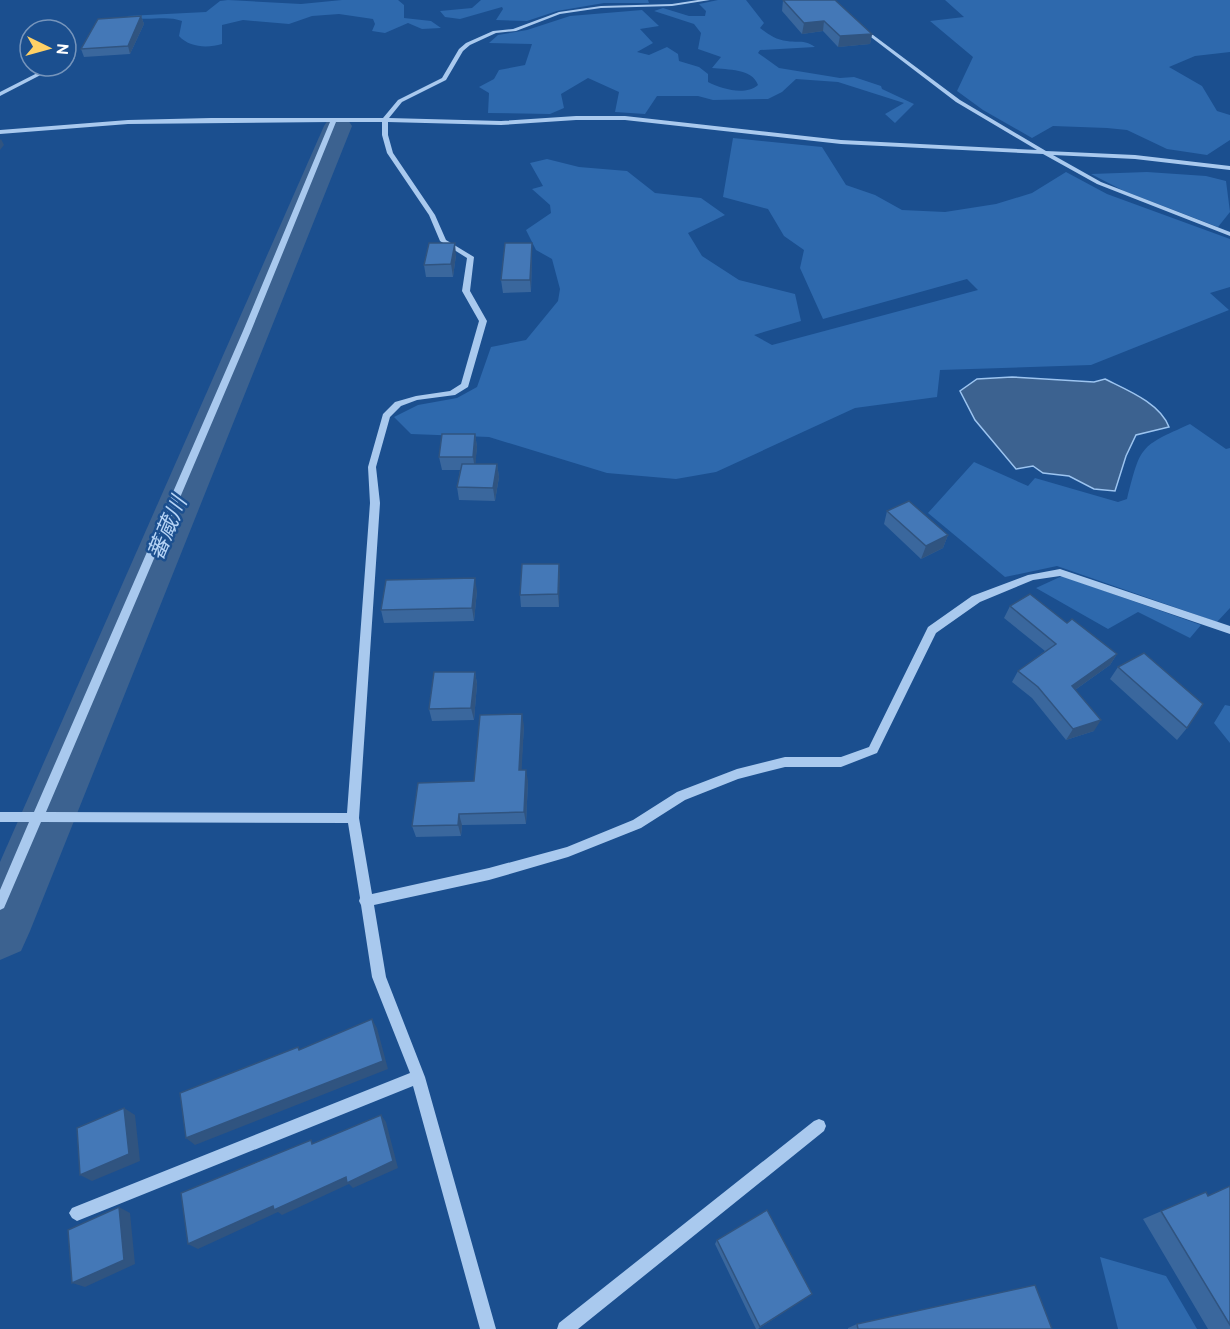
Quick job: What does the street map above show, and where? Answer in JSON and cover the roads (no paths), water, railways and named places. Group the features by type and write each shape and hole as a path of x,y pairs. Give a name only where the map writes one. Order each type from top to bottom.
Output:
{"street":[{"path":"488,1329 418,1077 379,977 353,818 375,503 372,466 386,416 398,404 416,398 452,393 465,385 483,321 466,291 471,257 443,241 432,215 390,153 385,135 385,120 400,100 444,79 461,50 468,44 495,32 514,30 570,11 601,7 672,5 708,0"},
{"path":"852,19 958,101 1043,152 1099,183 1230,234"},
{"path":"0,94 31,78"},
{"path":"0,132 128,122 385,120 501,123 576,117 625,118 840,142 1135,157 1230,168"},
{"path":"0,904 247,331 334,120"},
{"path":"365,901 489,874 568,852 637,824 681,796 737,774 785,762 841,762 873,750 932,630 976,599 1031,577 1060,572 1230,630"},
{"path":"0,817 353,818"},
{"path":"77,1213 418,1077"},
{"path":"565,1329 819,1126"}],"waterway":[{"name":"蕃蔵川","path":"0,931 338,126"}]}
